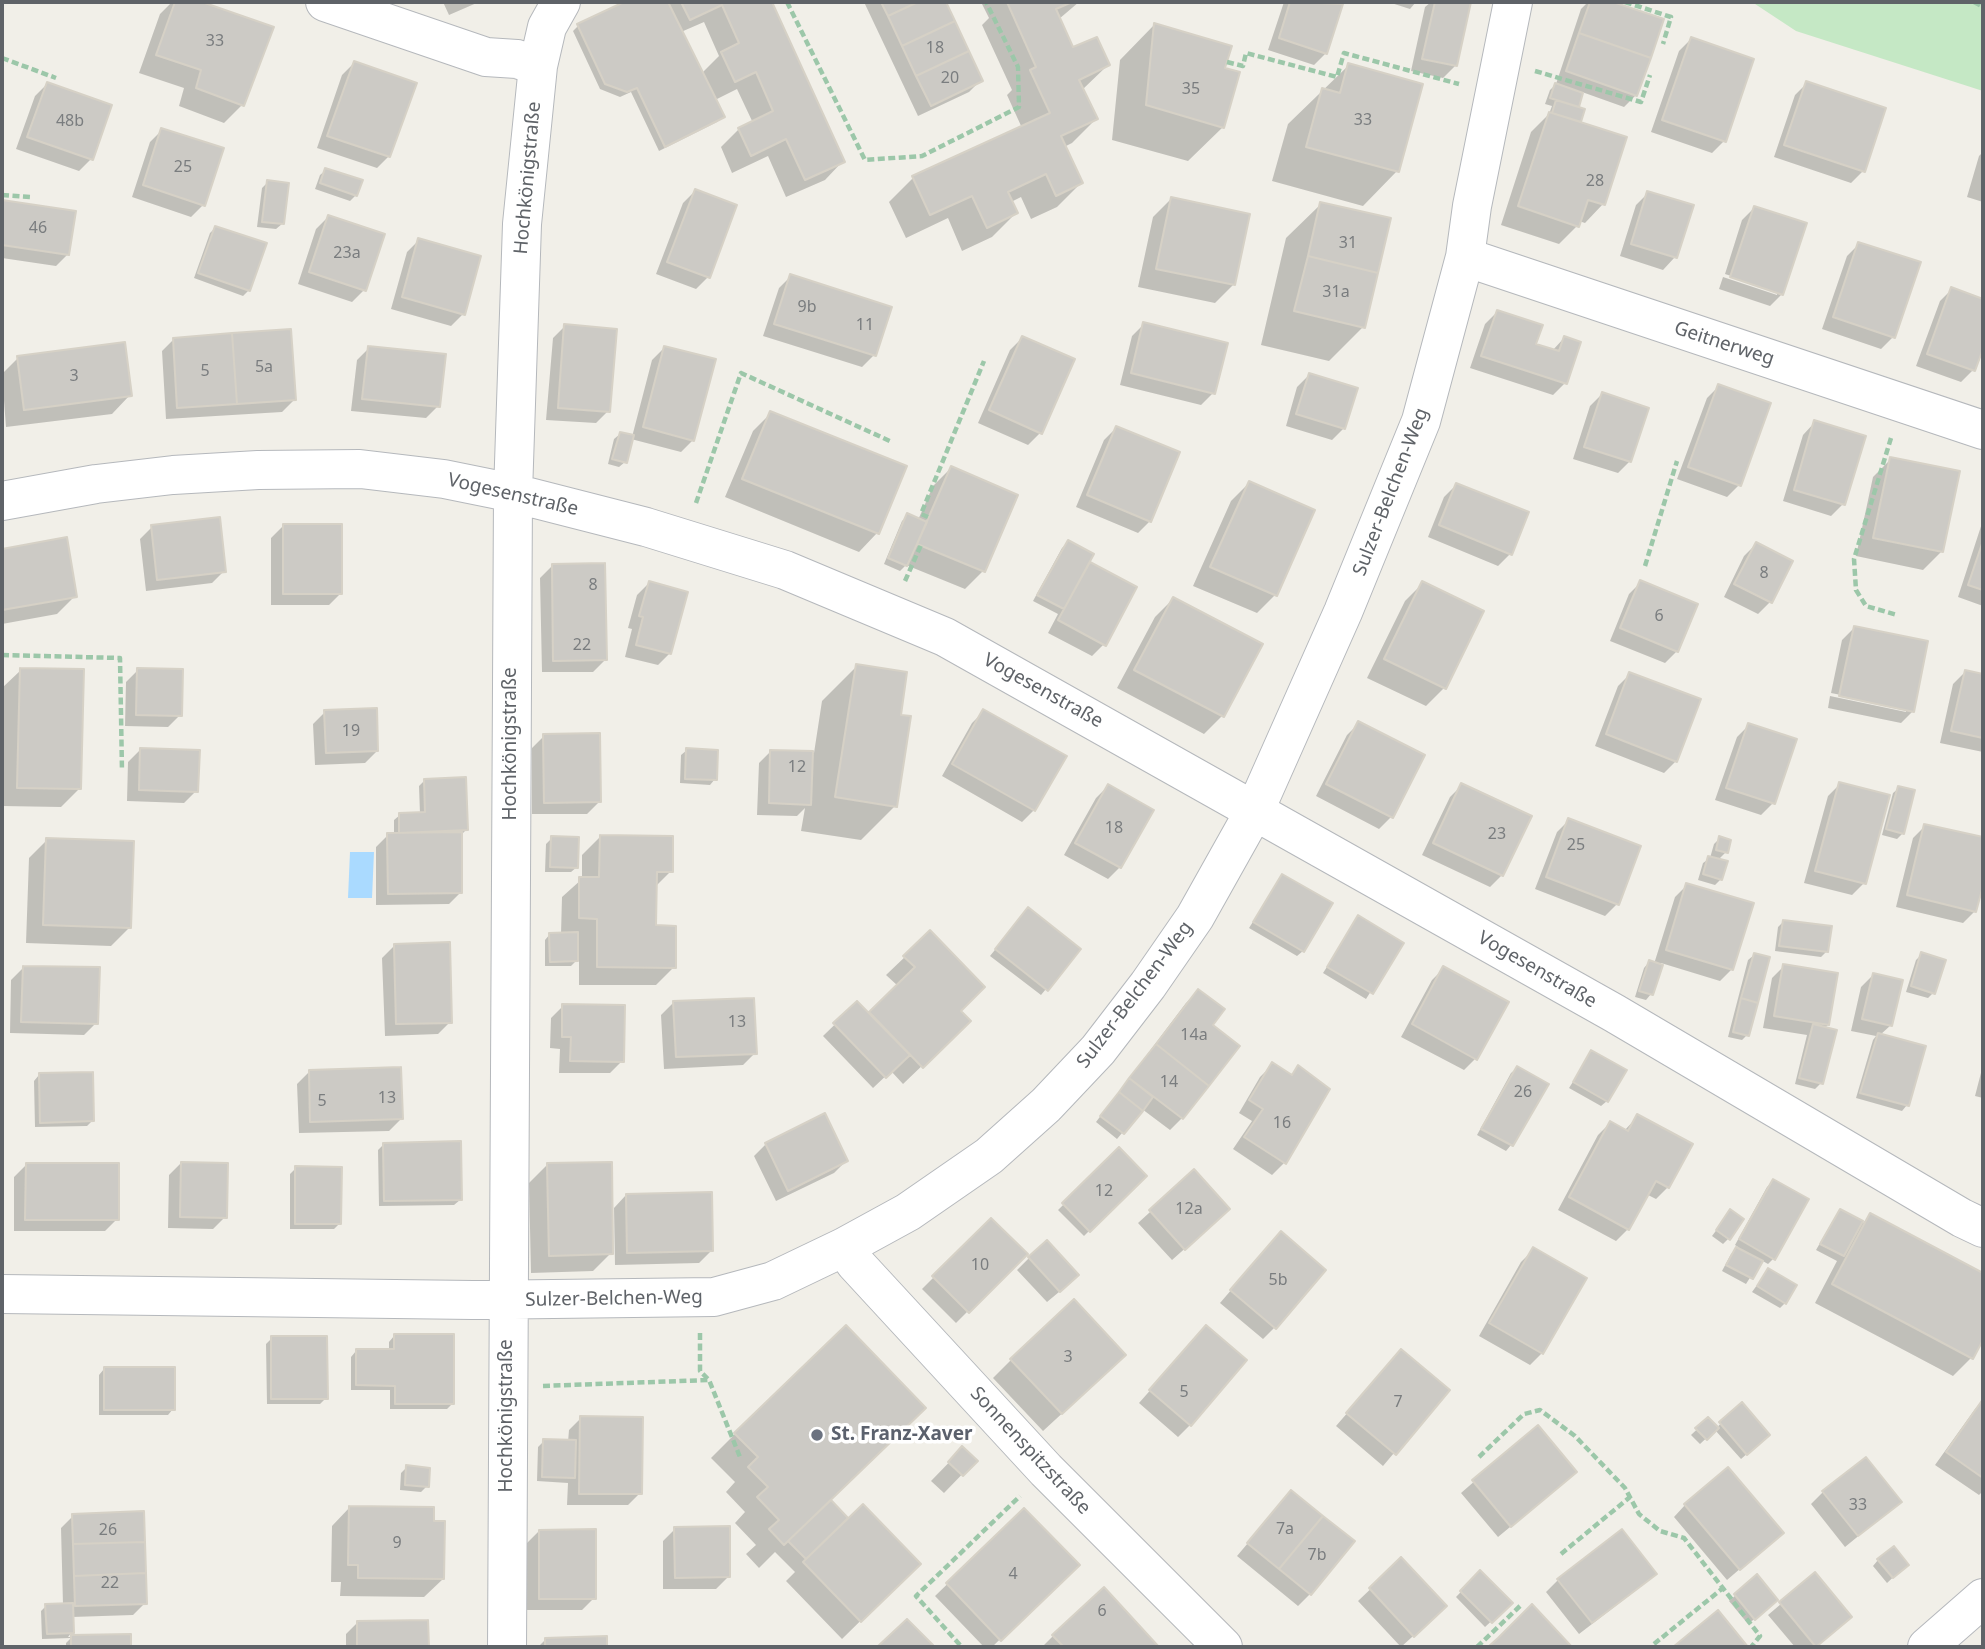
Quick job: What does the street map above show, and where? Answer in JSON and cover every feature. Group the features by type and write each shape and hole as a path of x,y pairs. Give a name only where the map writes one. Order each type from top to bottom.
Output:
{"street":[{"path":"325,2 486,57 517,59 538,66"},
{"name":"Hochkönigstraße","path":"507,1647 513,493 522,224 538,66 547,27 561,2"},
{"name":"Sulzer-Belchen-Weg","path":"2,1294 507,1300 714,1297 773,1281 844,1247 908,1212 989,1156 1046,1105 1098,1050 1148,985 1195,916 1255,810 1343,612 1422,421 1465,257 1472,206 1513,2"},
{"name":"Geitnerweg","path":"1465,257 1983,430"},
{"name":"Vogesenstraße","path":"2,501 173,475 258,470 360,469 444,479 513,493 684,538 785,570 945,636 1614,1013 1983,1228"},
{"name":"Sonnenspitzstraße","path":"844,1247 1046,1470 1223,1647"},
{"path":"1927,1647 1983,1598"}],"path":[{"path":"787,2 865,160 922,156 1019,107 1018,67 986,2"},
{"path":"1625,2 1671,17 1663,44"},
{"path":"1974,2 1983,7"},
{"path":"1227,62 1243,66 1246,53 1337,77 1344,52 1390,66 1498,77 1641,102 1650,75"},
{"path":"2,58 56,78"},
{"path":"1388,74 1390,66"},
{"path":"2,195 31,197"},
{"path":"928,517 921,514 984,361"},
{"path":"684,538 741,373 892,442"},
{"path":"1897,615 1866,606 1856,590 1854,559 1902,403"},
{"path":"1645,566 1677,461"},
{"path":"2,655 120,658 122,771"},
{"path":"699,1297 701,1371 709,1380 740,1457"},
{"path":"507,1387 709,1380"},
{"path":"1479,1457 1524,1414 1540,1410 1576,1436 1625,1488 1639,1514 1660,1531 1684,1538 1760,1636 1753,1647"},
{"path":"960,1645 916,1596 1046,1470"},
{"path":"1561,1555 1630,1497"},
{"path":"1654,1644 1723,1588"},
{"path":"1477,1647 1520,1605"}],"green space":[{"path":"1752,2 1983,2 1983,91 1796,31"}],"water":[{"path":"350,852 374,852 372,898 348,898"}],"building":[{"path":"175,2 202,2 274,27 244,106 196,88 201,70 156,55"},
{"path":"624,2 668,2 725,117 665,147 637,88 627,92 605,84 577,24"},
{"path":"681,2 772,2 845,162 805,180 786,139 751,156 738,128 773,111 756,72 735,82 721,52 739,43 722,5 690,20"},
{"path":"881,2 918,2 888,16"},
{"path":"918,2 946,2 955,21 902,46 888,16"},
{"path":"1007,2 1072,2 1056,9 1073,47 1097,37 1110,65 1079,80 1098,119 1061,136 1083,183 1056,196 1046,174 1008,192 1018,213 987,228 972,196 930,215 912,176 1050,113 1030,70 1036,67"},
{"path":"1290,2 1343,4 1327,54 1279,38"},
{"path":"1435,2 1471,2 1457,66 1422,59"},
{"path":"1590,2 1613,2 1664,19 1651,58 1579,33"},
{"path":"955,21 969,51 916,76 902,46"},
{"path":"1154,23 1232,46 1225,68 1240,72 1224,128 1146,105"},
{"path":"1579,33 1651,58 1637,96 1566,71"},
{"path":"1691,37 1754,59 1726,142 1662,120"},
{"path":"969,51 983,81 931,106 916,76"},
{"path":"354,61 417,83 390,157 327,136"},
{"path":"1348,63 1423,84 1399,172 1306,147 1322,88 1340,93"},
{"path":"1806,81 1886,108 1865,172 1784,145"},
{"path":"47,82 112,105 93,160 27,137"},
{"path":"1555,83 1583,93 1579,107 1550,98"},
{"path":"1556,100 1585,109 1581,122 1552,113"},
{"path":"1549,112 1627,137 1605,205 1588,200 1579,227 1518,206"},
{"path":"161,128 224,148 205,206 143,185"},
{"path":"325,168 363,180 357,196 320,183"},
{"path":"267,180 289,183 284,224 262,222"},
{"path":"695,189 737,205 710,278 667,262"},
{"path":"1647,191 1694,205 1677,258 1631,244"},
{"path":"1171,197 1250,214 1235,285 1156,269"},
{"path":"2,200 76,211 69,255 2,245"},
{"path":"1320,202 1391,218 1378,273 1308,256"},
{"path":"1754,206 1807,223 1783,295 1730,277"},
{"path":"328,215 385,234 366,291 309,272"},
{"path":"215,226 267,243 250,291 198,273"},
{"path":"418,238 481,256 465,315 402,297"},
{"path":"1858,242 1921,262 1895,338 1833,317"},
{"path":"1308,256 1378,273 1365,328 1294,311"},
{"path":"790,274 892,307 876,356 774,324"},
{"path":"1951,287 1983,299 1983,349 1975,371 1927,354"},
{"path":"1497,310 1543,325 1536,344 1559,351 1564,336 1581,342 1567,384 1481,356"},
{"path":"1143,322 1228,343 1215,394 1131,373"},
{"path":"564,324 617,329 610,412 558,408"},
{"path":"291,329 296,400 237,404 232,333"},
{"path":"232,333 237,404 177,408 173,338"},
{"path":"1022,336 1075,359 1042,434 989,410"},
{"path":"125,342 132,396 24,410 17,356"},
{"path":"368,346 446,354 440,407 362,399"},
{"path":"664,346 716,359 694,441 643,427"},
{"path":"1309,373 1358,388 1345,429 1296,414"},
{"path":"1718,384 1771,403 1741,486 1688,467"},
{"path":"1602,392 1649,408 1631,462 1584,447"},
{"path":"770,411 907,466 879,534 742,479"},
{"path":"1814,420 1866,436 1845,505 1794,490"},
{"path":"1116,426 1180,452 1151,522 1087,495"},
{"path":"620,432 634,435 627,463 612,459"},
{"path":"1890,457 1960,471 1943,552 1873,538"},
{"path":"951,466 1018,495 985,572 917,544"},
{"path":"1249,481 1315,510 1277,596 1210,567"},
{"path":"1456,483 1529,512 1512,555 1439,525"},
{"path":"907,513 927,522 907,566 888,558"},
{"path":"220,517 226,572 157,580 151,525"},
{"path":"283,524 342,524 342,594 283,594"},
{"path":"67,537 77,597 2,610 2,549"},
{"path":"1068,540 1094,554 1064,609 1037,595"},
{"path":"1983,541 1983,590 1968,585"},
{"path":"1756,542 1793,561 1772,603 1734,584"},
{"path":"1090,562 1137,587 1106,646 1058,620"},
{"path":"605,563 607,660 553,661 552,564"},
{"path":"1640,580 1698,604 1678,652 1620,628"},
{"path":"649,581 688,592 671,654 636,645 643,617 639,616"},
{"path":"1422,581 1484,611 1446,689 1384,659"},
{"path":"1173,597 1263,644 1224,717 1134,670"},
{"path":"1854,626 1928,641 1914,712 1839,696"},
{"path":"856,664 907,672 901,715 911,716 897,807 835,797"},
{"path":"20,668 84,669 81,789 17,788"},
{"path":"137,668 183,669 182,716 136,715"},
{"path":"1965,670 1983,674 1983,738 1951,731"},
{"path":"1629,672 1701,699 1677,762 1606,734"},
{"path":"377,708 378,751 326,753 324,710"},
{"path":"983,709 1067,756 1035,811 952,764"},
{"path":"1358,721 1425,755 1393,818 1326,784"},
{"path":"1748,723 1797,739 1775,804 1726,788"},
{"path":"600,733 601,802 544,803 543,734"},
{"path":"140,748 200,750 198,792 139,790"},
{"path":"686,748 718,750 717,780 685,779"},
{"path":"770,750 813,751 811,805 769,803"},
{"path":"466,777 468,830 399,833 399,813 425,812 424,779"},
{"path":"1839,782 1890,795 1866,884 1815,871"},
{"path":"1461,783 1532,816 1503,876 1433,843"},
{"path":"1108,784 1154,810 1121,868 1075,843"},
{"path":"1898,786 1915,790 1904,834 1886,829"},
{"path":"1568,818 1641,846 1619,905 1546,877"},
{"path":"1924,824 1983,837 1983,886 1976,912 1907,895"},
{"path":"462,832 462,893 388,894 387,833"},
{"path":"600,835 673,836 673,872 657,872 656,925 676,926 676,968 597,967 597,919 579,918 579,877 599,877"},
{"path":"551,836 579,837 578,868 550,867"},
{"path":"1719,836 1731,840 1728,853 1716,850"},
{"path":"46,838 134,841 131,928 43,925"},
{"path":"1708,856 1728,861 1722,880 1703,874"},
{"path":"1282,874 1333,903 1304,952 1253,922"},
{"path":"1686,883 1754,903 1733,970 1666,950"},
{"path":"1028,907 1081,949 1048,991 995,949"},
{"path":"1358,915 1404,943 1373,994 1327,967"},
{"path":"1783,920 1832,926 1828,952 1779,946"},
{"path":"930,930 985,987 961,1011 971,1021 923,1068 869,1012 915,967 903,956"},
{"path":"578,932 578,961 550,962 549,933"},
{"path":"450,942 452,1023 396,1024 394,944"},
{"path":"1921,952 1946,960 1935,994 1911,986"},
{"path":"1754,953 1770,957 1758,1003 1741,998"},
{"path":"1649,960 1663,965 1653,995 1639,991"},
{"path":"1783,964 1838,973 1829,1025 1774,1016"},
{"path":"23,966 100,967 98,1024 21,1022"},
{"path":"1443,966 1509,1002 1477,1060 1412,1024"},
{"path":"1873,973 1903,980 1892,1026 1862,1019"},
{"path":"1198,989 1225,1009 1213,1025 1240,1046 1209,1086 1156,1044"},
{"path":"754,998 757,1054 676,1057 673,1001"},
{"path":"1741,998 1758,1003 1749,1036 1733,1032"},
{"path":"857,1001 910,1055 886,1078 833,1023"},
{"path":"562,1004 625,1005 624,1062 570,1061 571,1037 562,1037"},
{"path":"1813,1024 1837,1030 1823,1084 1799,1078"},
{"path":"1878,1033 1926,1046 1909,1106 1860,1093"},
{"path":"1156,1044 1209,1086 1183,1119 1129,1078"},
{"path":"1591,1050 1627,1070 1608,1102 1573,1082"},
{"path":"1272,1062 1292,1075 1298,1065 1330,1089 1286,1164 1244,1137 1263,1109 1249,1100"},
{"path":"1517,1066 1549,1084 1513,1146 1481,1129"},
{"path":"401,1067 403,1119 310,1122 309,1070"},
{"path":"93,1072 94,1121 40,1123 39,1073"},
{"path":"1129,1078 1153,1097 1143,1111 1119,1092"},
{"path":"1119,1092 1143,1111 1124,1134 1100,1116"},
{"path":"825,1113 848,1161 788,1191 765,1143"},
{"path":"1637,1114 1693,1144 1669,1188 1656,1181 1629,1230 1569,1197 1610,1121 1628,1131"},
{"path":"461,1141 462,1200 384,1201 383,1143"},
{"path":"1119,1147 1147,1176 1090,1232 1062,1203"},
{"path":"181,1162 228,1163 227,1218 180,1217"},
{"path":"612,1162 613,1254 549,1256 547,1163"},
{"path":"26,1163 119,1163 119,1220 25,1220"},
{"path":"295,1166 342,1167 341,1224 295,1224"},
{"path":"1194,1169 1230,1209 1185,1250 1149,1210"},
{"path":"1773,1179 1809,1199 1775,1260 1739,1239"},
{"path":"712,1192 713,1251 627,1253 626,1194"},
{"path":"1730,1209 1744,1219 1730,1240 1716,1230"},
{"path":"1840,1209 1863,1221 1844,1256 1820,1244"},
{"path":"1870,1213 1983,1273 1983,1340 1973,1359 1832,1284"},
{"path":"991,1218 1028,1254 969,1313 932,1276"},
{"path":"1281,1231 1326,1270 1276,1329 1230,1290"},
{"path":"1047,1240 1079,1275 1060,1292 1028,1257"},
{"path":"1533,1247 1587,1278 1543,1354 1489,1323"},
{"path":"1736,1247 1763,1261 1753,1279 1726,1265"},
{"path":"1768,1268 1797,1285 1786,1304 1757,1286"},
{"path":"1074,1299 1126,1355 1062,1414 1010,1359"},
{"name":"St. Franz-Xaver","path":"846,1325 926,1408 784,1545 769,1529 779,1520 757,1497 768,1487 748,1467 758,1457 734,1433"},
{"path":"1206,1325 1247,1360 1191,1426 1149,1390"},
{"path":"394,1334 454,1334 454,1404 395,1404 395,1386 356,1385 356,1349 394,1349"},
{"path":"271,1336 327,1336 328,1399 271,1399"},
{"path":"1401,1349 1450,1390 1396,1455 1346,1413"},
{"path":"104,1367 175,1367 175,1410 104,1410"},
{"path":"1983,1399 1983,1478 1946,1452"},
{"path":"1742,1402 1770,1435 1747,1455 1719,1422"},
{"path":"580,1416 643,1417 642,1494 579,1494"},
{"path":"1708,1417 1719,1428 1707,1440 1695,1428"},
{"path":"1538,1425 1577,1472 1511,1527 1472,1480"},
{"path":"543,1439 576,1440 575,1478 542,1477"},
{"path":"962,1446 978,1461 963,1476 948,1462"},
{"path":"1866,1457 1902,1502 1858,1536 1822,1491"},
{"path":"406,1465 430,1468 429,1487 405,1485"},
{"path":"1728,1467 1784,1533 1740,1570 1684,1504"},
{"path":"1291,1490 1323,1516 1279,1569 1247,1543"},
{"path":"831,1500 848,1518 806,1559 788,1541"},
{"path":"863,1504 921,1564 861,1622 803,1562"},
{"path":"349,1506 434,1507 434,1521 445,1521 444,1579 358,1578 358,1565 348,1565"},
{"path":"1024,1508 1080,1565 1001,1641 946,1583"},
{"path":"144,1511 145,1542 73,1544 72,1514"},
{"path":"1323,1516 1355,1541 1311,1595 1279,1569"},
{"path":"730,1526 730,1577 675,1578 674,1527"},
{"path":"596,1529 596,1599 539,1599 539,1530"},
{"path":"1622,1529 1657,1574 1592,1623 1557,1579"},
{"path":"145,1542 146,1573 74,1576 73,1544"},
{"path":"1894,1546 1909,1565 1893,1578 1877,1559"},
{"path":"1401,1557 1447,1606 1414,1637 1369,1588"},
{"path":"1480,1570 1513,1603 1492,1623 1460,1591"},
{"path":"1815,1572 1852,1617 1816,1647 1779,1602"},
{"path":"146,1573 147,1604 75,1606 74,1576"},
{"path":"1757,1574 1778,1600 1755,1620 1734,1594"},
{"path":"1104,1587 1159,1647 1064,1647 1052,1635"},
{"path":"73,1603 74,1633 47,1634 45,1604"},
{"path":"1532,1604 1572,1647 1488,1647 1498,1638"},
{"path":"1718,1610 1748,1647 1673,1647"},
{"path":"907,1619 933,1645 877,1647"},
{"path":"428,1620 429,1647 357,1647 357,1621"},
{"path":"131,1634 131,1647 71,1647 71,1635"},
{"path":"607,1636 607,1647 545,1647 545,1638"}],"place":[{"name":"St. Franz-Xaver","path":"817,1435"}]}
